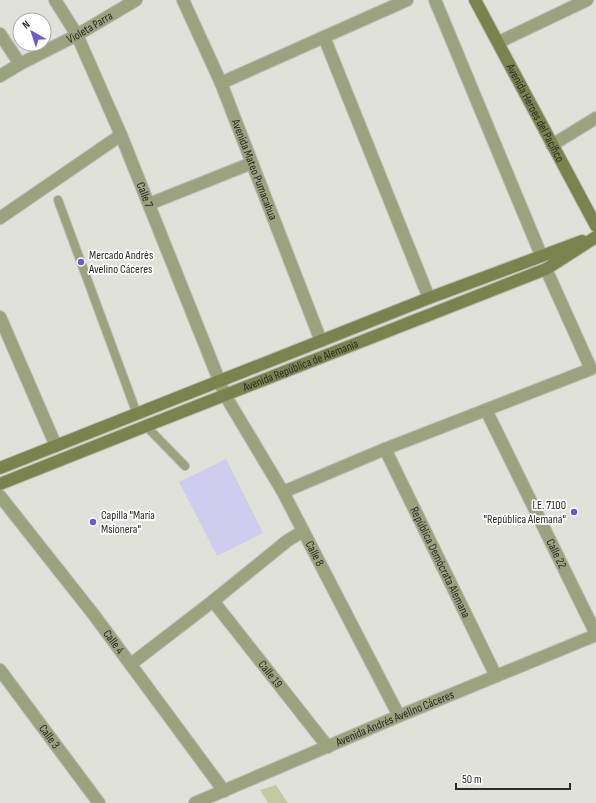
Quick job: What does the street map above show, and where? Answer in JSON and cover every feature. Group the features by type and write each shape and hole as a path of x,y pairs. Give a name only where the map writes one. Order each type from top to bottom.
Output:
{"street":[{"name":"Calle 7","path":"55,0 77,35 121,136 225,395"},
{"name":"Violeta Parra","path":"0,76 77,35 136,0"},
{"name":"Avenida Mateo Pumacahua","path":"183,0 221,83 321,341"},
{"path":"221,83 407,0"},
{"path":"435,0 541,255"},
{"name":"Avenida Heroes del Pacífico","path":"475,0 499,42 596,226"},
{"path":"499,42 587,0"},
{"path":"0,34 20,64"},
{"path":"324,37 429,298"},
{"path":"552,145 596,118"},
{"path":"0,218 121,136"},
{"path":"148,204 252,163"},
{"name":"Avenida República de Alemania","path":"0,468 429,298 541,255 596,236"},
{"name":"Avenida República de Alemania","path":"0,484 546,269 596,236"},
{"path":"283,492 385,449 591,369 546,269"},
{"path":"0,317 56,446"},
{"name":"Calle 8","path":"225,395 283,492 399,716"},
{"name":"Calle 22","path":"486,410 596,634"},
{"name":"República Demócrata Alemana","path":"385,449 496,676"},
{"name":"Calle 4","path":"0,496 131,664 224,791"},
{"path":"131,664 213,601 287,541 303,531"},
{"name":"Calle 19","path":"213,601 328,747"},
{"name":"Avenida Andrés Avelino Cáceres","path":"195,803 596,634"},
{"name":"Calle 3","path":"0,670 99,803"}],"lane":[{"path":"58,200 137,414"},
{"path":"146,426 184,466"}],"shaded area":[{"path":"226,459 263,533 217,556 179,482"}],"building":[{"path":"276,785 288,803 268,803 260,790"}],"place":[{"name":"Mercado Andrés Avelino Cáceres","path":"81,262"},
{"name":"I.E. 7100 \"República Alemana\"","path":"574,512"},
{"name":"Capilla \"María Msionera\"","path":"93,522"}]}
